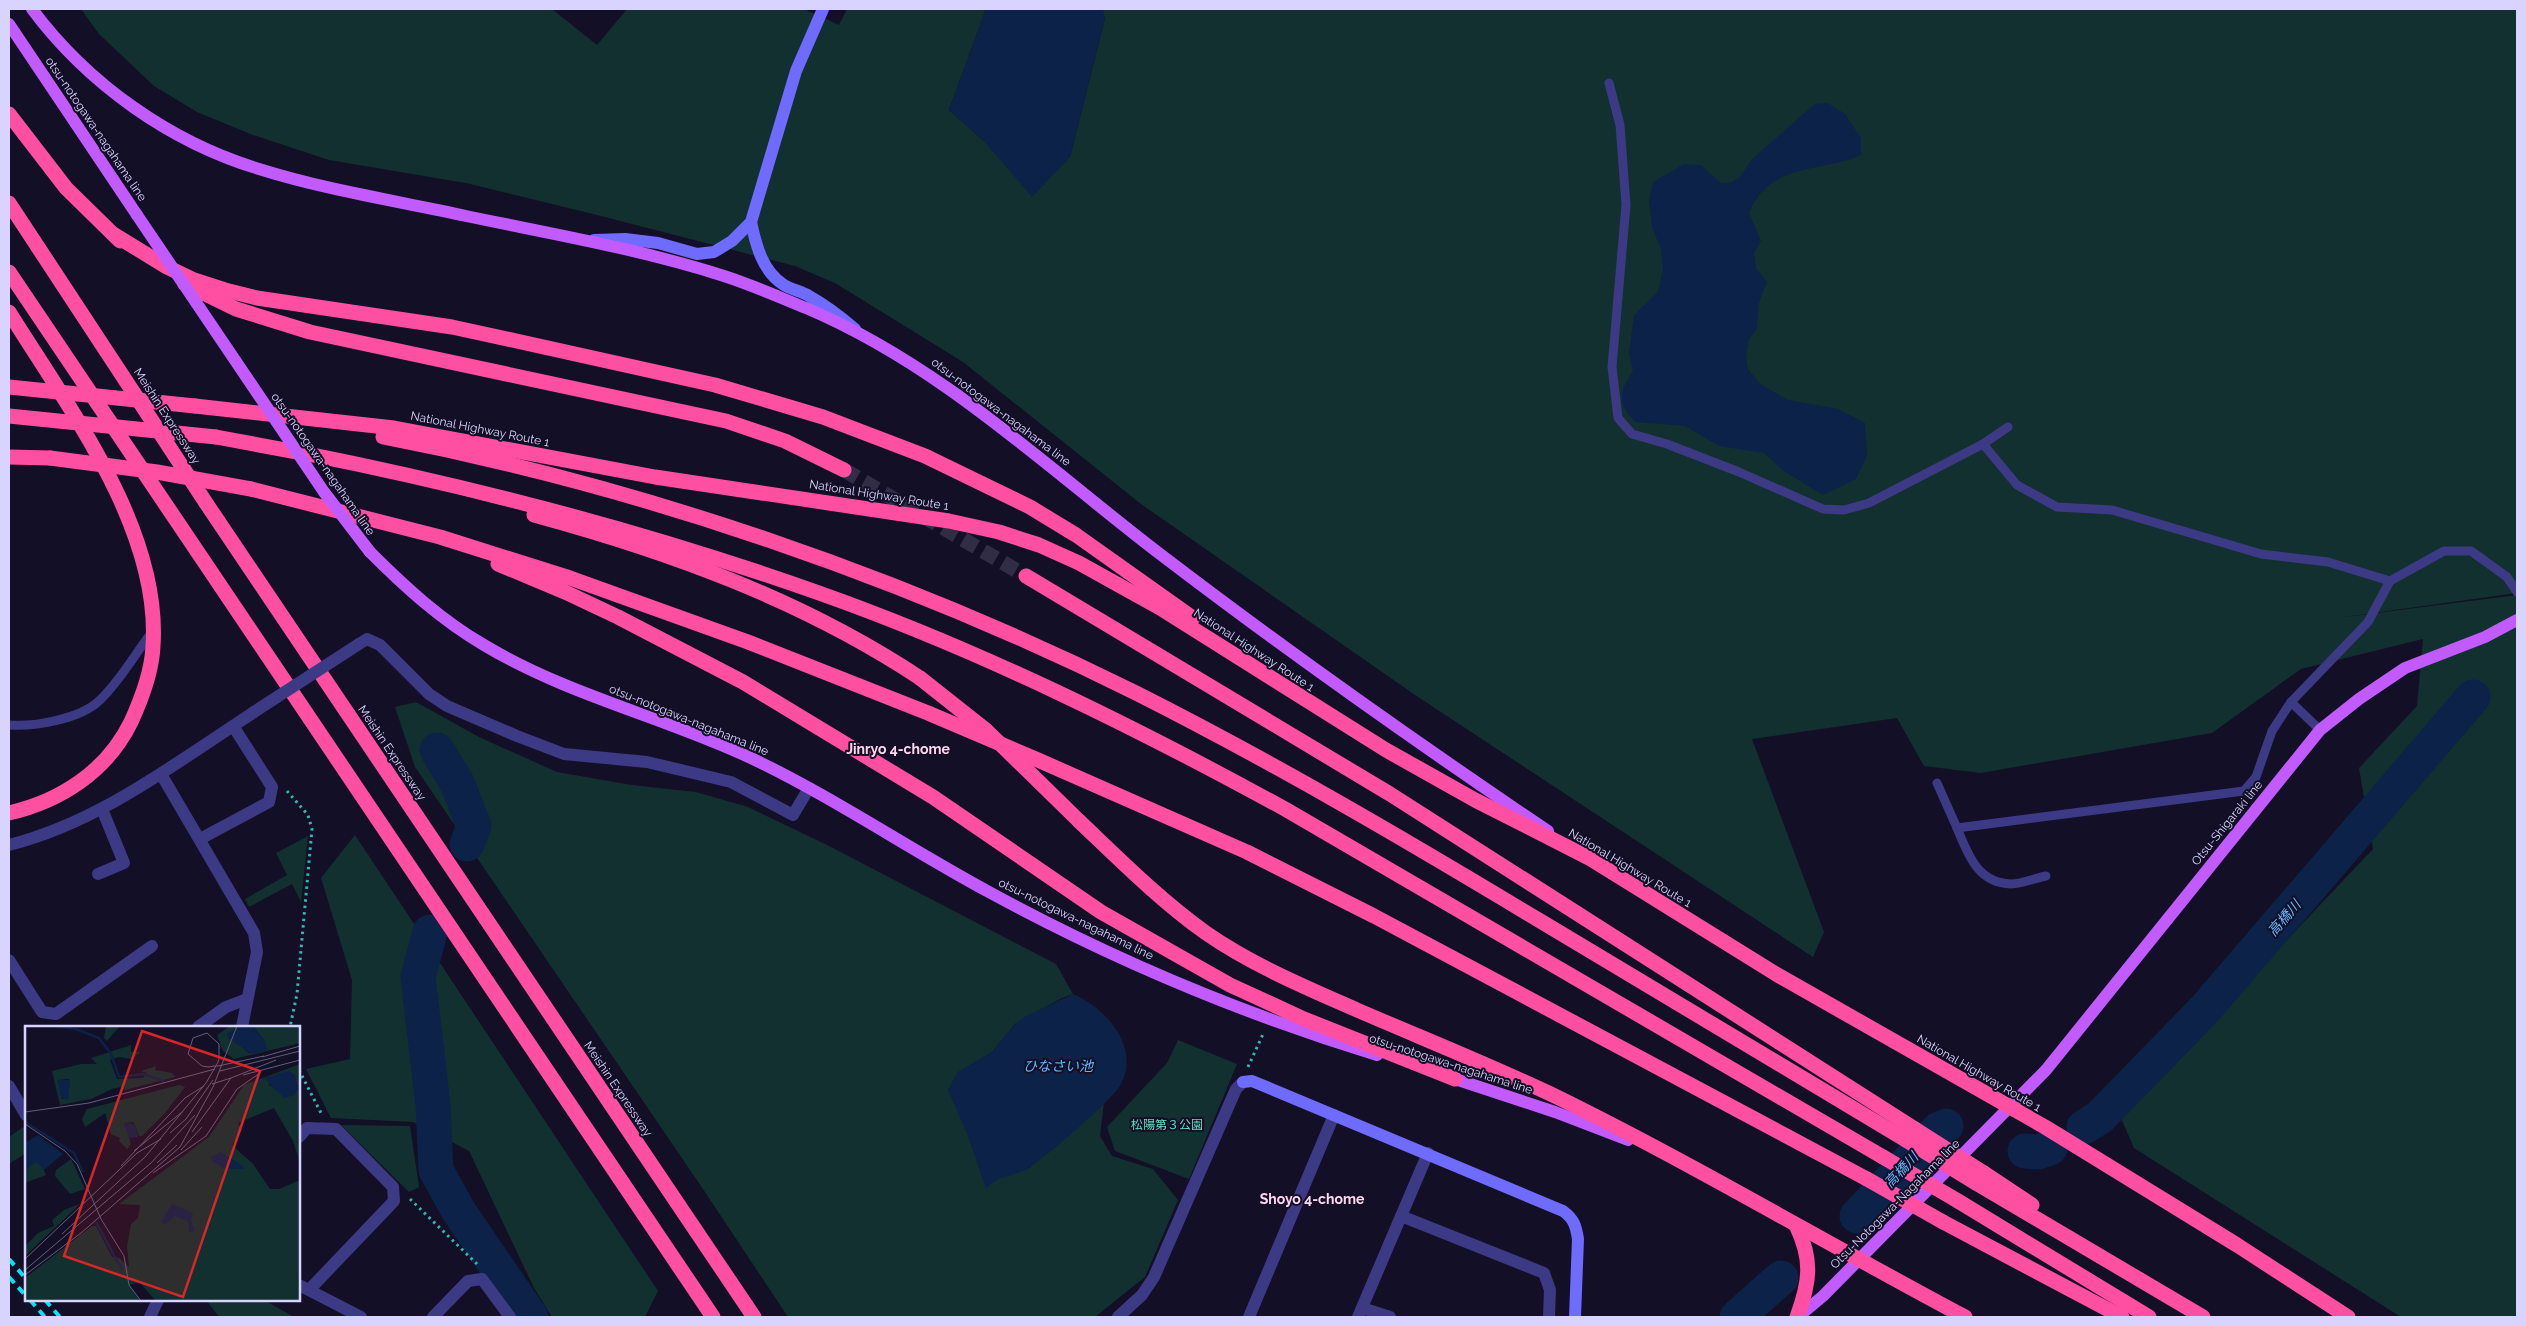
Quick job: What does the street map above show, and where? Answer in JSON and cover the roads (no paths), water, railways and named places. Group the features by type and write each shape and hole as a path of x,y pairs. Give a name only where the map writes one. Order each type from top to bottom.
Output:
{"highway":[{"path":"9,114 66,188 113,234 159,269 202,294 272,321 348,341 726,421 785,441 844,470"},
{"name":"Meishin Expressway","path":"9,203 210,509 754,1317"},
{"path":"113,234 167,267 194,280 225,290 257,298 452,328 599,359 773,401 874,435 998,492 1076,535 1323,712"},
{"path":"9,272 713,1317"},
{"path":"9,312 92,445 113,484 136,539 147,574 154,630 147,680 134,716 118,745 90,775 69,790 46,802 9,813"},
{"name":"National Highway Route 1","path":"9,387 246,413 322,418 394,428 655,476 889,510 999,532 1038,545 1119,584 1323,712 1475,800 1589,858 1776,974 2009,1108 2237,1245 2348,1317"},
{"path":"246,413 471,454 670,508 868,577 1056,655 1206,729 1369,819 1911,1134"},
{"path":"9,416 216,437 464,486 656,539 821,593 965,651 1151,738 1285,809 1884,1157 2149,1317"},
{"path":"308,454 372,474 458,495 620,540 739,582 838,628 920,678 987,731 1079,821 1173,907 1206,933 1243,956 1297,984 1531,1085 1714,1178 1858,1260 1965,1317"},
{"path":"9,457 50,458 157,472 252,489 503,555 748,642 928,713 1246,852 1374,916 2122,1317"},
{"path":"381,522 512,569 565,592 683,649 743,682 933,797 1101,912 1167,950 1230,985 1304,1019 1455,1079"},
{"path":"1026,576 1390,794 1911,1134 2203,1317"},
{"path":"1796,1225 1805,1244 1809,1276 1797,1317"}],"main road":[{"name":"otsu-notogawa-nagahama line","path":"32,9 68,51 104,85 139,111 219,154 257,169 643,254 726,277 835,321 916,366 954,391 1156,551 1296,656 1400,731 1589,858"},
{"name":"otsu-notogawa-nagahama line","path":"9,24 324,492 370,552 410,591 449,622 484,646 557,680 751,758 809,788 988,892 1122,958 1270,1019 1455,1079 1625,1138 1714,1178"},
{"name":"Otsu-Shigaraki line","path":"2009,1108 2046,1070 2320,730 2359,699 2405,668 2484,638 2517,620"},
{"name":"Otsu-Notogawa-Nagahama line","path":"1797,1317 1858,1260 2009,1108"}],"street":[{"path":"584,241 625,239 658,243 698,254 714,252 732,241 751,222 796,72 823,9"},
{"path":"751,222 757,249 773,275 784,285 807,295 837,314 866,338"},
{"path":"9,846 38,838 102,809 161,774 368,639 380,645 429,694 447,706 564,754 647,762 731,782 793,815 809,788"},
{"path":"200,839 269,802 272,787 233,726"},
{"path":"161,774 254,933 257,952 242,1026"},
{"path":"98,874 124,863 102,809"},
{"path":"9,960 42,1012 56,1014 152,946"},
{"path":"199,1026 226,1007 247,1000"},
{"path":"1118,1317 1142,1295 1154,1277 1236,1089 1243,1082 1252,1081 1428,1153 1571,1216 1576,1226 1578,1238 1575,1317"},
{"path":"9,1086 25,1113"},
{"path":"1249,1317 1334,1115"},
{"path":"300,1136 307,1128 336,1129 392,1187 394,1201 304,1288 361,1317"},
{"path":"1390,1317 1360,1313 1428,1153"},
{"path":"1401,1216 1544,1273 1550,1290 1549,1317"},
{"path":"433,1317 468,1280 482,1279 510,1317"},
{"path":"150,1317 158,1301"}],"lane":[{"path":"1608,83 1620,125 1626,205 1612,367 1618,418 1632,434 1667,444 1739,472 1822,509 1844,510 1869,503 1983,444 2008,427"},
{"path":"1983,444 2016,486 2057,507 2112,510 2261,554 2328,562 2390,581"},
{"path":"1957,828 2244,790 2256,777 2272,731 2292,702 2368,622 2390,581 2444,551 2471,551 2507,577 2517,592"},
{"path":"9,725 23,726 65,719 99,701 154,630"},
{"path":"2292,702 2320,730"},
{"path":"1937,783 1971,863 1991,879 2011,884 2046,876"}],"water":[{"path":"986,9 1102,9 1105,18 1070,157 1032,197 984,141 949,110"},
{"path":"1828,103 1845,114 1861,138 1861,155 1783,177 1770,185 1758,197 1749,213 1761,241 1754,253 1756,269 1767,282 1758,305 1757,329 1749,339 1746,356 1748,369 1760,384 1788,400 1838,409 1865,423 1867,455 1856,479 1823,495 1782,470 1764,453 1719,446 1685,426 1635,422 1625,409 1622,397 1625,385 1633,371 1629,353 1634,315 1658,292 1663,269 1661,249 1652,227 1649,201 1653,182 1684,164 1701,165 1721,183 1732,182 1740,177 1752,159 1815,104"},
{"name":"ひなさい池","path":"1073,994 1097,1008 1108,1018 1123,1043 1126,1056 1126,1070 1121,1084 1094,1114 1039,1161 1025,1170 991,1183 986,1188 969,1138 948,1090 957,1073 992,1052 1016,1023 1026,1016"}],"waterway":[{"name":"高橋川","path":"2084,1127 2100,1117 2206,1008 2473,697"},
{"path":"437,750 457,783 474,826 467,844"},
{"path":"430,932 418,977 433,1105 436,1170 458,1210 531,1317"},
{"name":"高橋川","path":"1857,1216 1939,1129 1946,1126"},
{"name":"高橋川","path":"2025,1151 2038,1152 2050,1148"},
{"name":"高橋川","path":"1737,1317 1781,1278"}],"tunnel":[{"path":"844,470 1026,576"}],"railway":[{"path":"9,1259 25,1278"},
{"path":"9,1277 25,1295"},
{"path":"31,1301 45,1317"},
{"path":"46,1301 60,1317"}],"district":[{"name":"Jinryo 4-chome","path":"898,749"},
{"name":"Shoyo 4-chome","path":"1312,1199"}],"park label":[{"name":"松陽第３公園","path":"1167,1125"}]}
